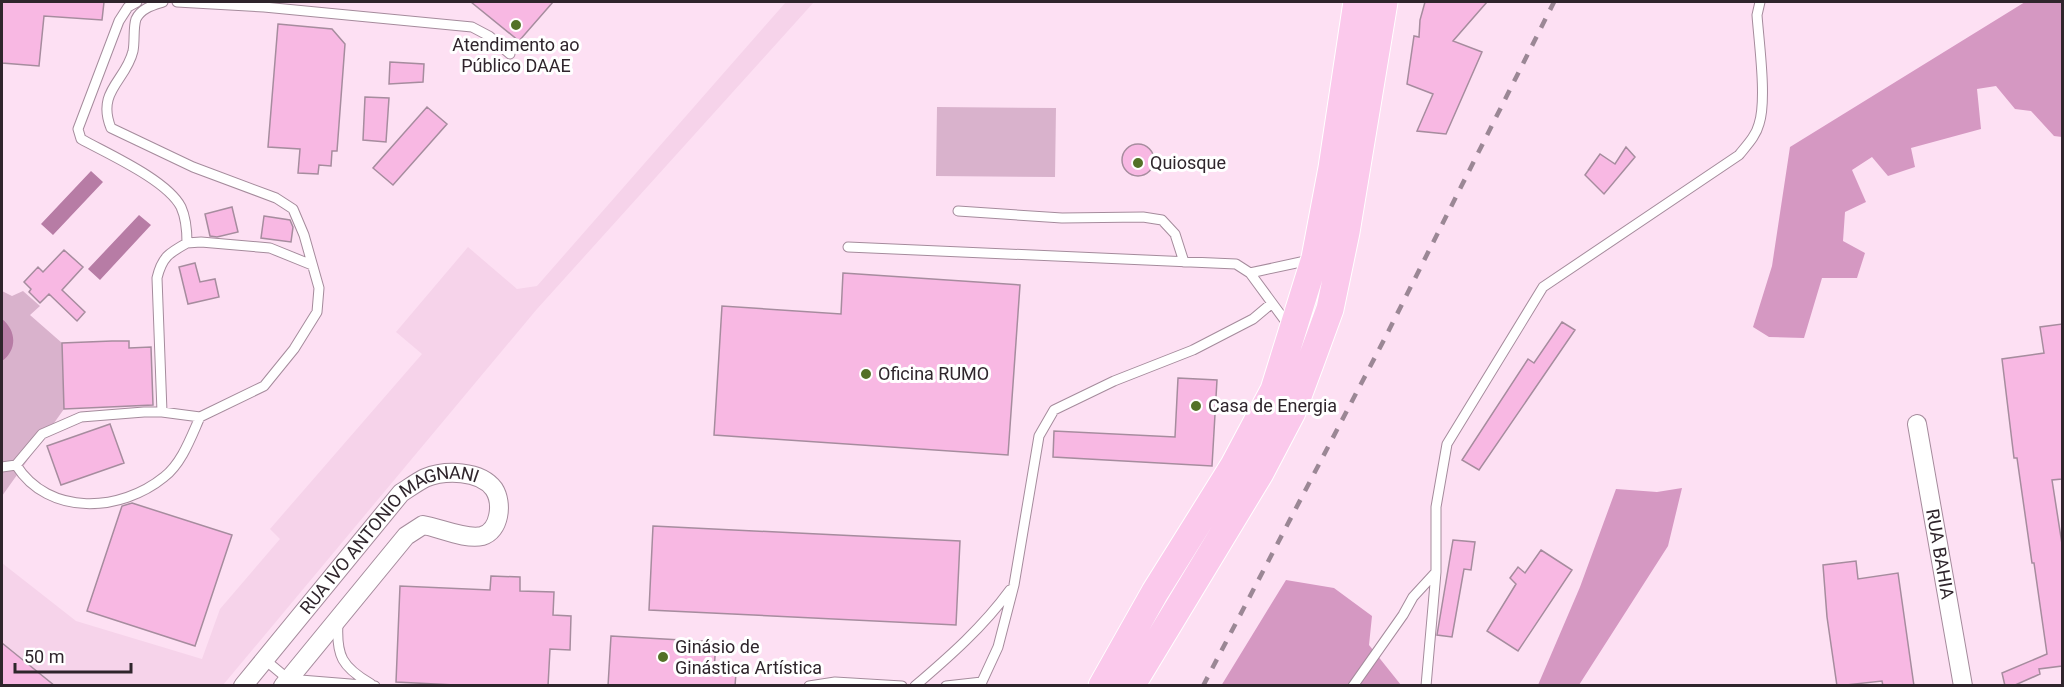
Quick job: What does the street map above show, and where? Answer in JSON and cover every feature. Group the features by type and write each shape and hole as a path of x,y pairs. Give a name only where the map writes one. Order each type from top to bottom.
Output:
{"main road":[{"path":"1102,686 1155,592 1233,467 1274,390 1315,258 1332,168 1357,2"},
{"path":"1131,686 1260,473 1292,412 1311,361 1330,309 1384,2"}],"street":[{"name":"RUA BAHIA","path":"1917,424 1963,686"},
{"name":"RUA IVO ANTONIO MAGNANI","path":"243,686 402,493 426,478 452,473 480,477 494,490 500,508 494,527 483,536 466,536 423,525 406,536 285,682"}],"lane":[{"path":"137,2 128,7 119,21 78,129 81,139 160,184 180,205 186,222 187,243"},
{"path":"2,467 16,465 42,434 81,417 162,411 200,417 264,386 294,349 317,312 319,288 304,235 293,209 276,198 193,167 111,128 106,117 108,96 132,53 136,19 143,10 163,2"},
{"path":"177,2 264,7 472,27 489,36 510,54"},
{"path":"1426,686 1436,572 1436,507 1447,444 1542,287 1739,155 1751,141 1760,123 1762,105 1757,15 1760,2"},
{"path":"958,212 1062,218 1143,217 1162,220 1175,234 1184,262"},
{"path":"162,411 157,278 160,264 170,253 187,243 201,242 270,248 312,265"},
{"path":"848,247 1236,264 1250,273 1293,332"},
{"path":"1250,273 1315,258"},
{"path":"946,686 981,684 998,647 1014,585 1039,436 1054,410 1114,381 1193,350 1253,319 1272,303"},
{"path":"16,465 25,479 56,498 83,505 114,501 139,494 166,476 179,459 200,417"},
{"path":"1353,686 1413,597 1436,572"},
{"path":"915,686 957,650 999,605 1014,585"},
{"path":"338,619 337,642 341,658 351,672 374,685"},
{"path":"264,659 285,682 374,685"},
{"path":"809,686 835,682 902,686"}],"shaded area":[{"path":"786,2 814,2 537,309 223,685 55,685 2,643 2,563 76,621 202,659 220,609 280,539 270,529 422,354 396,332 468,247 517,289 537,286"},
{"path":"2025,2 2062,2 2062,137 2054,136 2031,111 2015,109 1996,86 1977,89 1981,129 1911,148 1915,167 1888,176 1872,157 1852,170 1866,202 1845,212 1843,241 1865,253 1857,278 1822,278 1804,338 1769,337 1753,327 1772,266 1790,147"},
{"path":"937,107 1056,108 1055,177 936,176"},
{"path":"91,171 103,182 53,235 41,224"},
{"path":"139,215 151,225 100,280 88,269"},
{"path":"2,291 12,296 23,291 40,306 30,315 62,343 64,409 2,496"},
{"path":"2,319 13,335 13,346 2,361"},
{"path":"1682,488 1668,546 1579,685 1538,685 1580,587 1616,489 1657,492"},
{"path":"1286,580 1334,588 1372,616 1369,645 1401,685 1221,686"}],"building":[{"path":"2,2 104,2 102,20 44,16 39,66 2,63"},
{"name":"Atendimento ao Público DAAE","path":"471,2 553,2 519,41"},
{"path":"1425,2 1487,2 1453,41 1482,52 1446,134 1417,131 1433,94 1407,84 1414,36 1419,37 1420,20"},
{"path":"278,24 332,29 345,44 337,151 332,151 331,166 319,165 318,174 298,173 300,149 268,147"},
{"path":"390,62 424,64 423,82 389,84"},
{"path":"365,97 389,98 386,142 363,140"},
{"path":"427,107 447,124 393,185 373,168"},
{"name":"Quiosque","path":"1138,144 1149,149 1154,160 1149,171 1138,176 1127,171 1122,160 1127,149"},
{"path":"1626,147 1635,157 1604,194 1585,175 1600,154 1615,164"},
{"path":"232,207 238,232 217,237 210,236 205,214"},
{"path":"264,216 290,220 293,227 291,242 261,238"},
{"path":"64,250 83,267 62,290 85,312 77,321 49,294 40,303 29,292 31,289 24,282 38,267 43,272"},
{"path":"195,263 200,282 215,279 219,297 188,304 179,267"},
{"name":"Oficina RUMO","path":"843,273 1020,285 1008,455 714,435 722,306 841,314"},
{"path":"1562,322 1575,330 1479,470 1462,460 1528,359 1534,363"},
{"path":"2062,324 2062,479 2052,480 2062,544 2062,666 2039,669 2040,674 2013,686 2005,686 2002,673 2047,654 2017,458 2014,458 2002,359 2044,353 2040,327"},
{"path":"129,341 129,348 151,347 153,405 64,409 62,343"},
{"name":"Casa de Energia","path":"1178,378 1217,380 1212,466 1053,457 1054,431 1175,437"},
{"path":"110,424 124,463 61,485 47,446"},
{"path":"132,503 232,535 195,646 87,611 122,506"},
{"path":"653,526 960,541 956,625 649,610"},
{"path":"1453,540 1475,542 1471,570 1464,569 1452,637 1437,635"},
{"path":"1541,550 1572,570 1518,651 1487,631 1516,584 1510,578 1518,567 1525,573"},
{"path":"1856,561 1858,579 1898,573 1914,686 1883,686 1882,681 1837,686 1827,617 1823,565"},
{"path":"491,576 520,577 520,591 554,592 553,615 571,616 570,650 550,649 548,686 475,686 396,682 400,586 490,590"},
{"name":"Ginásio de Ginástica Artística","path":"611,636 716,642 714,671 736,673 735,686 608,686"},
{"path":"2,643 55,686 2,686"}],"railway":[{"path":"1203,686 1385,338 1554,2"}],"place":[{"name":"Atendimento ao Público DAAE","path":"516,25"},
{"name":"Quiosque","path":"1138,163"},
{"name":"Oficina RUMO","path":"866,374"},
{"name":"Casa de Energia","path":"1196,406"},
{"name":"Ginásio de Ginástica Artística","path":"663,657"}]}
